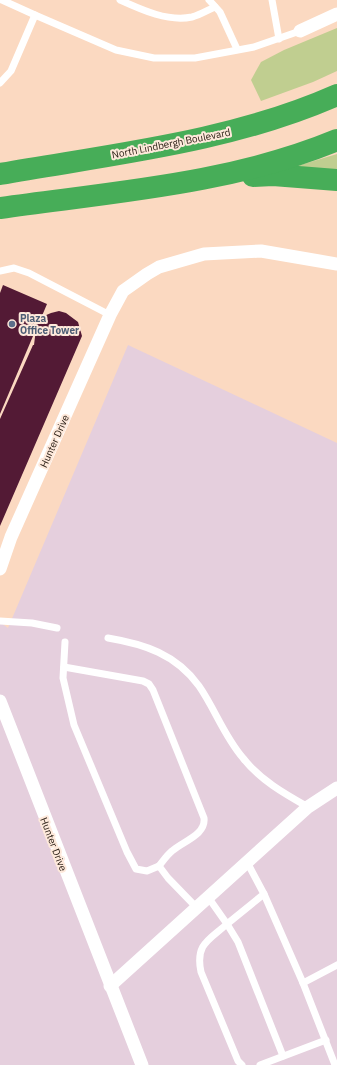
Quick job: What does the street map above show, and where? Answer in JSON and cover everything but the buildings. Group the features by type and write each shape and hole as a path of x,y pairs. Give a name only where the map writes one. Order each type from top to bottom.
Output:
{"highway":[{"name":"North Lindbergh Boulevard","path":"0,174 236,131 310,107 337,95"},
{"path":"200,180 264,165 337,140"},
{"path":"0,208 200,180 273,175 337,180"}],"street":[{"path":"300,31 337,14"},
{"name":"Hunter Drive","path":"0,569 11,537 110,315 123,291 159,267 204,254 261,251 337,264"},
{"name":"Hunter Drive","path":"0,701 142,1065"},
{"path":"110,986 308,807 337,788"}],"lane":[{"path":"2,0 116,50 154,58 195,58 254,47 300,31"},
{"path":"120,0 150,13 172,17 192,17 215,6"},
{"path":"209,0 220,12 237,49"},
{"path":"272,0 279,38"},
{"path":"0,84 11,71 34,15"},
{"path":"0,271 14,268 29,273 110,315"},
{"path":"0,621 32,623 58,628"},
{"path":"108,638 137,643 151,648 179,665 199,686 232,744 243,759 271,784 308,807"},
{"path":"64,667 143,681 149,684 153,690 204,818 204,824 201,831 172,851 159,866 147,871 136,869 127,852 74,725 63,678 65,642"},
{"path":"247,862 264,894 303,983 335,1065"},
{"path":"159,866 168,878 197,908"},
{"path":"242,1065 238,1061 201,972 199,960 200,951 204,944 264,894"},
{"path":"208,897 238,942 283,1056"},
{"path":"303,983 337,965"},
{"path":"260,1065 326,1040"}],"shaded area":[{"path":"128,345 337,443 337,1065 0,1065 0,622 8,628"}],"green space":[{"path":"337,28 337,71 313,82 261,101 251,80 261,62 284,50"},
{"path":"337,154 337,172 297,166"}],"place":[{"name":"Plaza Office Tower","path":"12,324"}]}
